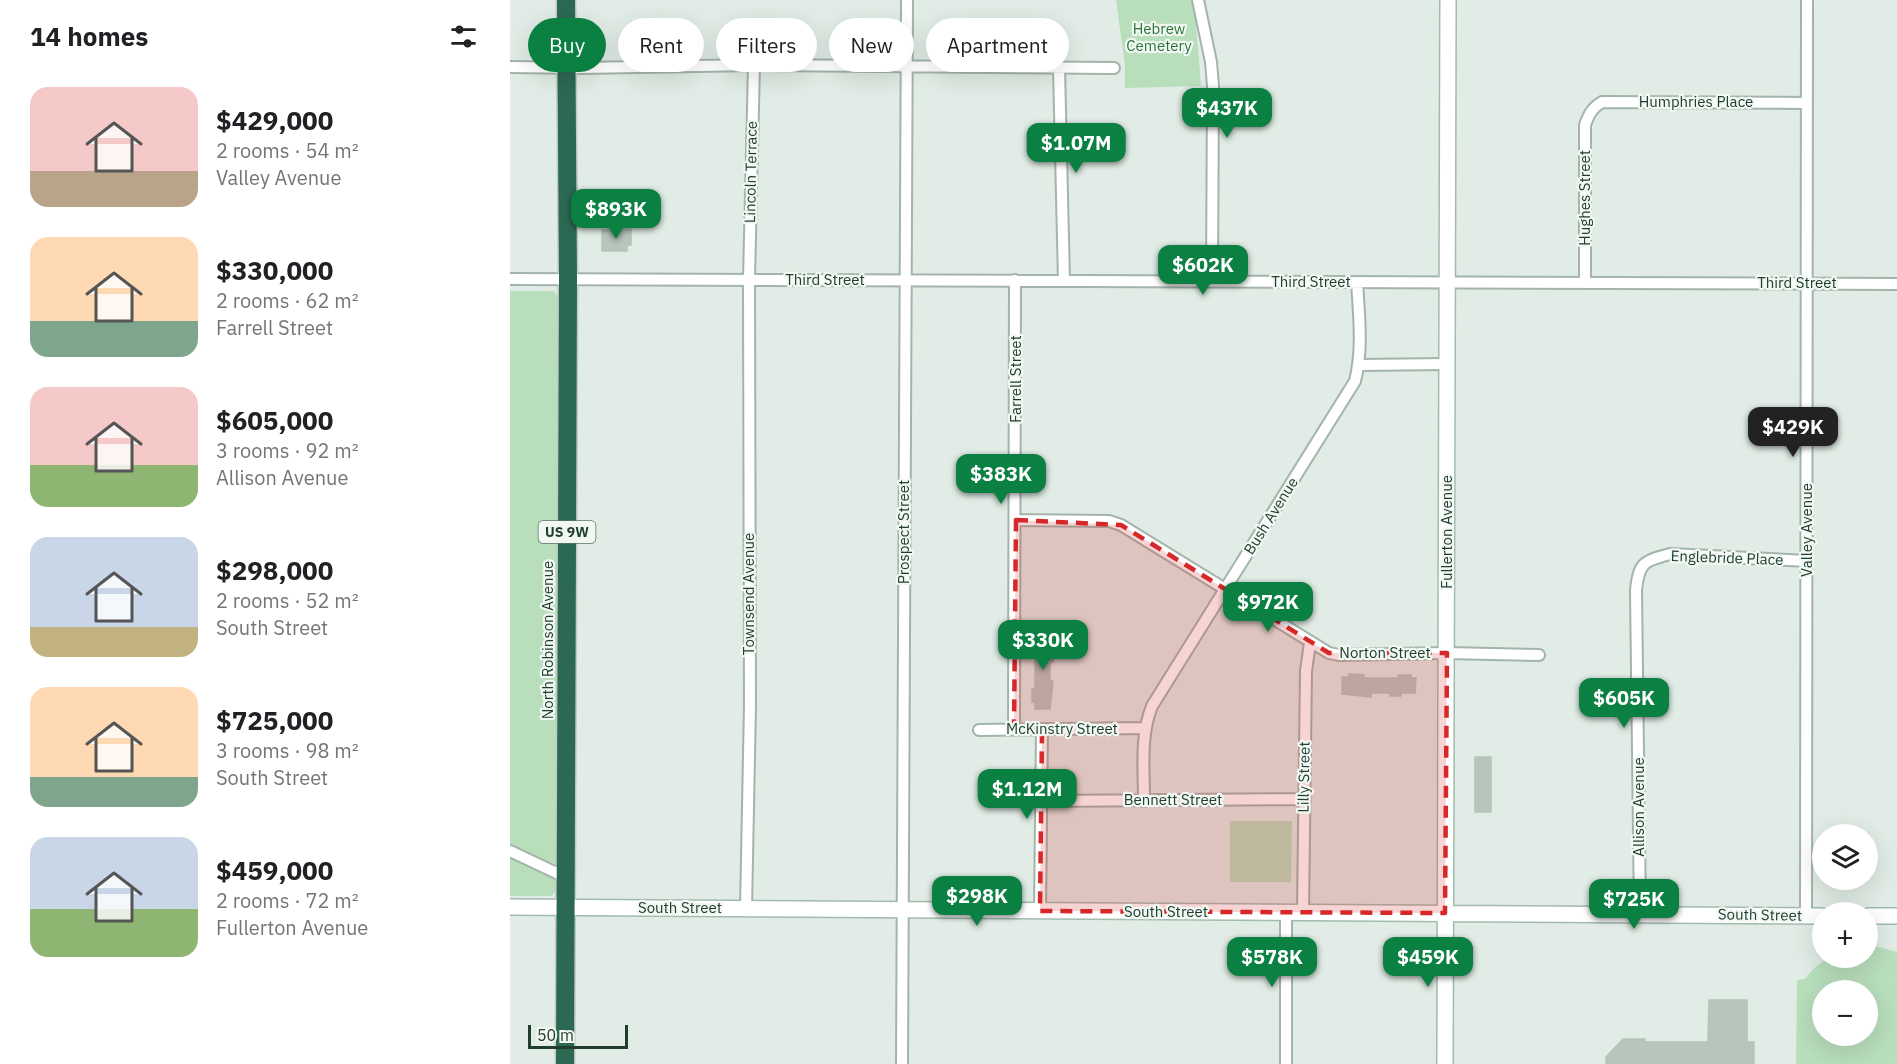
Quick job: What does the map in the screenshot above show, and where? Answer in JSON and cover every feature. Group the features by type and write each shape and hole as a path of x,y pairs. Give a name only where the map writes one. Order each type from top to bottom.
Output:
{"highway":[{"name":"North Robinson Avenue","path":"566,0 566,18"},
{"name":"North Robinson Avenue","path":"565,1064 568,278 566,72"}],"street":[{"name":"Prospect Street","path":"907,0 907,18"},
{"path":"1198,0 1211,62 1213,86 1212,282"},
{"name":"Fullerton Avenue","path":"1445,1064 1448,0"},
{"name":"Valley Avenue","path":"1806,916 1807,0"},
{"path":"606,67 716,66"},
{"path":"510,67 528,67"},
{"path":"1069,68 1114,68"},
{"name":"Lincoln Terrace","path":"749,279 754,72"},
{"name":"Prospect Street","path":"902,1064 907,72"},
{"path":"1059,72 1064,281"},
{"name":"Humphries Place","path":"1589,114 1594,106 1602,102 1807,103"},
{"name":"Hughes Street","path":"1585,282 1585,125 1589,114"},
{"name":"Third Street","path":"510,279 1897,284"},
{"name":"Townsend Avenue","path":"746,909 750,705 749,279"},
{"name":"Farrell Street","path":"1014,729 1016,280"},
{"name":"Bush Avenue","path":"1144,801 1145,728 1152,706 1355,381 1359,365 1357,282"},
{"path":"1359,365 1447,364"},
{"name":"Norton Street","path":"1016,520 1109,521 1115,523 1329,653 1339,655 1447,653 1539,655"},
{"name":"Englebride Place","path":"1648,560 1670,554 1807,561"},
{"name":"Allison Avenue","path":"1640,914 1636,590 1638,573 1648,560"},
{"name":"Lilly Street","path":"1303,912 1306,671 1310,643"},
{"name":"McKinstry Street","path":"979,730 1145,728"},
{"path":"1041,911 1042,729"},
{"name":"Bennett Street","path":"1041,801 1304,799"},
{"path":"510,851 565,878"},
{"name":"South Street","path":"510,907 1812,916"},
{"path":"1286,912 1286,1064"},
{"path":"1878,916 1897,916"}],"highlighted area":[{"path":"1016,520 1121,525 1329,653 1447,653 1445,913 1040,911 1042,729 1014,729"}],"green space":[{"name":"Hebrew Cemetery","path":"1116,0 1194,0 1201,86 1125,88 1125,65"},
{"path":"510,291 554,291 558,297 556,891 551,896 510,896"},
{"path":"1230,821 1292,821 1291,882 1230,882"},
{"path":"1878,947 1897,952 1897,1064 1796,1064 1797,980 1805,979 1814,968 1878,968"}],"building":[{"path":"631,229 631,245 627,245 627,251 602,251 602,230"},
{"path":"1035,634 1051,634 1050,650 1055,651 1053,662 1050,662 1050,681 1053,681 1050,709 1035,709 1035,702 1032,702 1032,689 1035,689 1035,654 1032,654 1032,641 1035,641"},
{"path":"1349,674 1364,675 1364,678 1398,678 1398,675 1411,675 1411,678 1416,678 1415,693 1390,696 1390,693 1371,693 1371,697 1342,694 1342,677 1349,677"},
{"path":"1475,757 1491,757 1491,812 1475,812"},
{"path":"1709,1000 1747,1000 1747,1042 1754,1042 1754,1064 1606,1064 1606,1057 1623,1039 1645,1039 1645,1042 1708,1042"}]}
